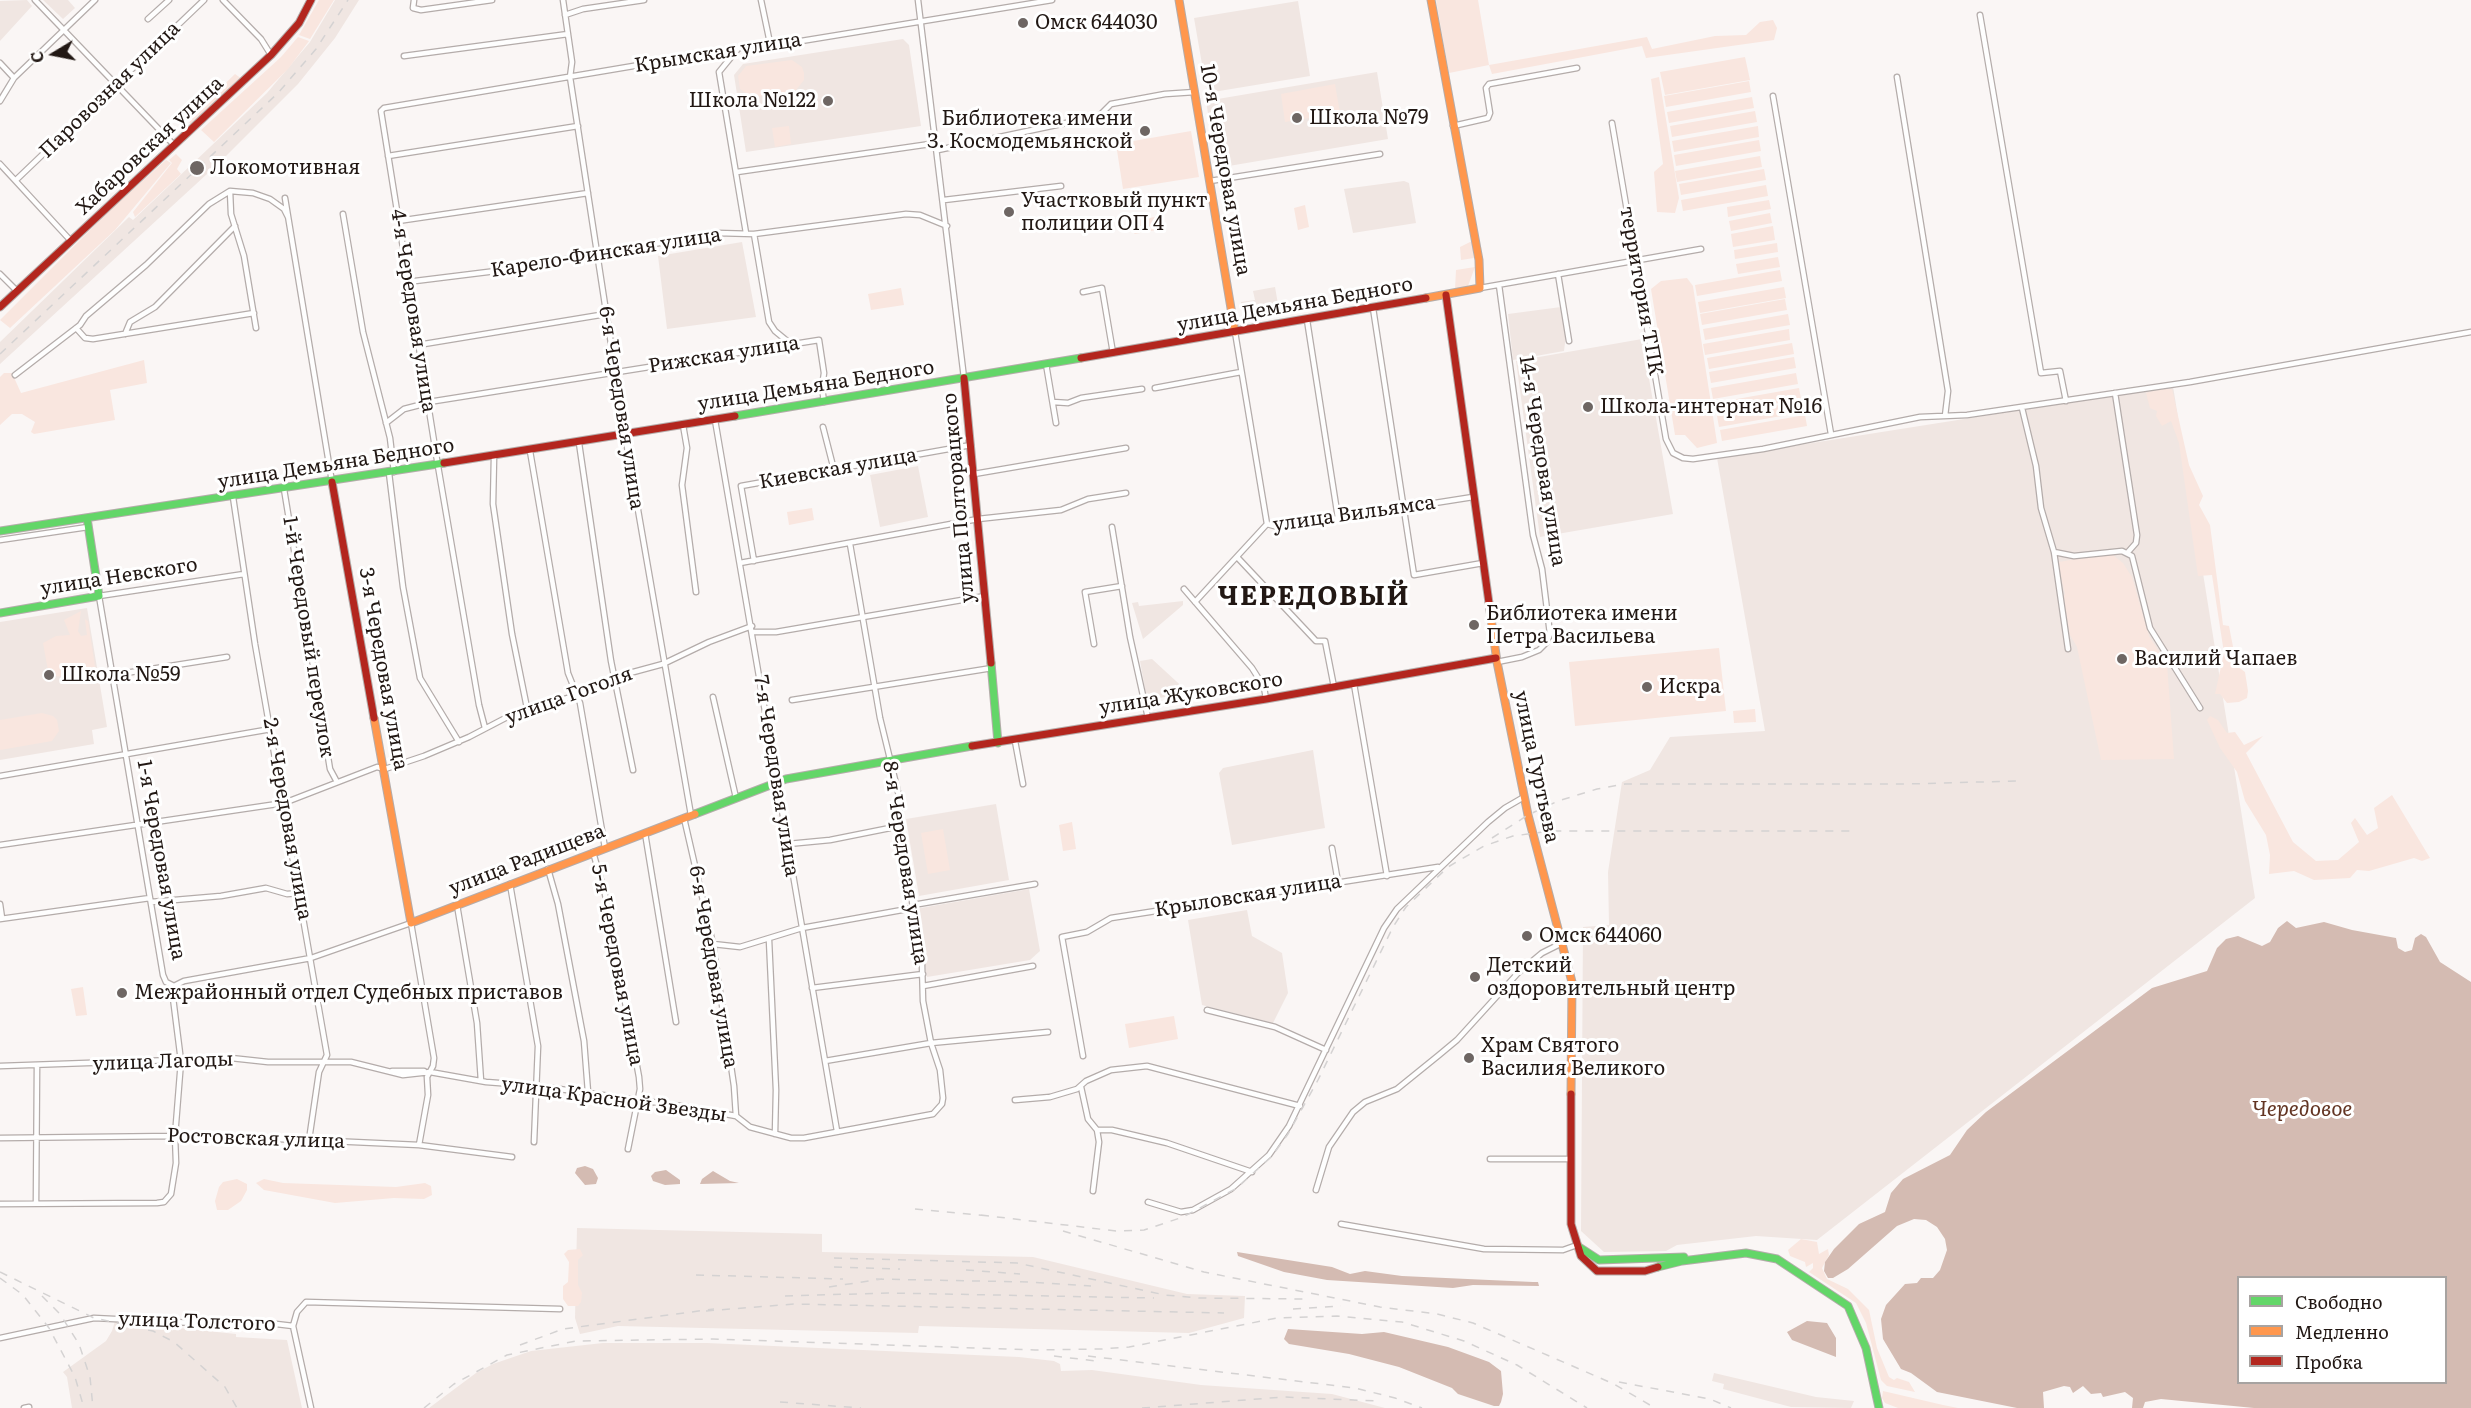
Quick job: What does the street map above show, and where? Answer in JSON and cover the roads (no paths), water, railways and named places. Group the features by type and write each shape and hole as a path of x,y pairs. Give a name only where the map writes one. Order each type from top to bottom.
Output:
{"main road":[{"name":"Хабаровская улица","path":"0,308 271,55 299,23 311,0"},
{"name":"10-я Чередовая улица","path":"1179,0 1235,332"},
{"path":"1431,0 1479,260 1480,288"},
{"name":"улица Демьяна Бедного","path":"0,531 494,457 1308,320 1480,288"},
{"name":"улица Гуртьева","path":"1446,295 1497,660 1524,797 1562,943 1573,1000 1571,1224 1577,1245"},
{"name":"улица Полторацкого","path":"964,378 998,743"},
{"name":"3-я Чередовая улица","path":"332,482 411,923"},
{"name":"1-я Чередовая улица","path":"87,518 99,596"},
{"name":"улица Невского","path":"0,613 99,596"},
{"name":"улица Жуковского","path":"890,759 1015,741 1497,660"},
{"name":"улица Радищева","path":"411,923 778,782 890,759"},
{"path":"1577,1245 1587,1264 1597,1271 1645,1271 1708,1257"},
{"path":"1577,1245 1599,1260 1708,1257 1746,1253 1778,1259 1848,1306 1860,1329 1879,1408"}],"street":[{"path":"35,0 63,32 175,145"},
{"path":"0,101 14,78 95,0"},
{"path":"148,19 170,0"},
{"name":"Паровозная улица","path":"15,180 204,0"},
{"path":"223,0 261,39 271,55"},
{"path":"414,0 413,8 421,10 492,0"},
{"name":"6-я Чередовая улица","path":"563,0 572,62 570,77 606,314 687,816 713,944 734,1086 736,1116"},
{"path":"565,15 583,9 644,0"},
{"path":"761,0 770,43"},
{"name":"улица Полторацкого","path":"918,0 964,378"},
{"name":"Крымская улица","path":"384,108 770,43 789,43 1052,0"},
{"path":"1980,15 2041,373 2060,371 2066,401"},
{"path":"404,56 568,34"},
{"path":"736,50 719,72 746,233"},
{"path":"0,63 14,78"},
{"path":"1453,126 1488,118 1490,113 1486,88 1489,84 1577,68"},
{"path":"1897,76 1948,391 1945,416"},
{"path":"938,150 1099,116 1111,104 1165,94 1195,92"},
{"path":"1773,96 1831,434 1920,417 2022,408 2471,333"},
{"name":"4-я Чередовая улица","path":"384,108 380,117 479,705 485,728"},
{"name":"территория ТПК","path":"1612,123 1666,439 1676,455 1693,459 1718,456 1831,434"},
{"path":"388,156 578,126"},
{"path":"737,172 937,143"},
{"path":"1210,181 1380,154"},
{"path":"0,164 72,241"},
{"path":"944,200 1061,186"},
{"path":"230,191 230,204 244,256 256,328"},
{"path":"15,375 76,328 209,204 230,191 253,193 270,199 284,209 288,217"},
{"path":"398,221 588,193"},
{"name":"3-я Чередовая улица","path":"285,198 332,482"},
{"path":"343,214 363,332 386,423 403,587 420,678 459,742"},
{"name":"Карело-Финская улица","path":"407,282 504,270 717,233 754,234 906,214 920,215 947,226"},
{"path":"125,334 130,322 155,307 235,226"},
{"path":"754,234 769,322 775,331 792,345"},
{"name":"улица Демьяна Бедного","path":"1480,288 1701,249"},
{"path":"0,274 17,291"},
{"path":"1558,274 1569,340"},
{"name":"14-я Чередовая улица","path":"1499,285 1533,535 1542,569 1550,634 1547,642"},
{"path":"1083,292 1102,288 1113,353"},
{"path":"1373,308 1402,509 1414,575 1483,563"},
{"path":"76,328 85,338 125,334 254,313"},
{"path":"418,345 606,314"},
{"path":"1308,320 1338,518"},
{"name":"10-я Чередовая улица","path":"1235,332 1267,524"},
{"name":"Рижская улица","path":"386,423 404,409 429,404 615,371 819,340 824,373 822,387 824,402"},
{"path":"1046,364 1056,423"},
{"path":"1155,388 1241,372"},
{"path":"1053,402 1068,403 1081,398 1142,389"},
{"path":"2054,552 2074,556 2128,552 2136,543 2137,535 2115,393"},
{"path":"2022,408 2036,466 2041,508 2054,552 2068,648"},
{"name":"7-я Чередовая улица","path":"715,420 753,629 837,1131"},
{"path":"683,425 687,448 682,485 696,592"},
{"path":"824,427 834,470"},
{"path":"579,443 615,677 633,770"},
{"name":"Киевская улица","path":"754,561 741,486 971,445"},
{"path":"974,474 1126,448"},
{"name":"5-я Чередовая улица","path":"530,451 568,672 577,693 605,848"},
{"path":"494,457 493,504 512,634 527,708"},
{"name":"1-й Чередовый переулок","path":"284,489 330,770 337,782"},
{"path":"740,563 978,519 1060,510 1088,499 1126,493"},
{"name":"2-я Чередовая улица","path":"233,497 244,574 327,1055 319,1072 309,1140"},
{"name":"улица Вильямса","path":"1195,602 1267,524 1274,526 1338,518 1473,497"},
{"path":"0,540 88,527"},
{"path":"1112,527 1148,718"},
{"name":"8-я Чередовая улица","path":"850,544 874,686 898,796 900,826 923,974 923,1001 931,1043 940,1070 942,1104 938,1109"},
{"path":"2128,552 2133,561 2150,628 2200,708"},
{"path":"1237,557 1316,640 1325,641 1334,687"},
{"name":"улица Невского","path":"99,596 244,574"},
{"path":"1094,644 1085,592 1122,586"},
{"path":"1184,589 1252,668 1263,687 1266,699"},
{"name":"1-я Чередовая улица","path":"36,1204 164,1202 171,1194 176,1163 175,1136 180,1061 173,998 174,986 166,982 163,975 99,596"},
{"name":"улица Гоголя","path":"0,845 284,803 377,767 385,769 459,742 527,708 568,698 615,677 663,664 708,642 753,629 776,632 985,596"},
{"name":"улица Жуковского","path":"1497,660 1522,657 1539,650 1547,642"},
{"path":"113,675 227,657"},
{"path":"792,700 992,668"},
{"path":"1354,684 1387,876"},
{"path":"713,697 736,798"},
{"path":"0,776 126,752 272,729"},
{"path":"1015,741 1023,784"},
{"path":"1148,1202 1187,1212 1214,1200 1252,1172 1269,1155 1300,1106 1390,918 1406,898 1438,867 1505,808 1524,797"},
{"path":"788,844 830,840 900,826"},
{"path":"645,832 676,1022"},
{"path":"1332,848 1338,882"},
{"name":"5-я Чередовая улица","path":"593,852 605,894 639,1077 628,1149"},
{"name":"Крыловская улица","path":"1083,1056 1062,937 1087,932 1111,918 1438,867"},
{"path":"548,869 558,904 584,1041 588,1092"},
{"path":"510,884 538,1046 534,1142"},
{"path":"713,944 740,947 769,940 802,928 1035,884"},
{"path":"0,904 1,918 150,900 221,896 266,888 287,894 300,893"},
{"path":"457,905 477,1023 481,1081"},
{"name":"3-я Чередовая улица","path":"411,923 434,1058 427,1072 419,1145"},
{"name":"улица Радищева","path":"174,986 184,981 311,958 411,923"},
{"path":"769,940 776,1090 775,1134"},
{"path":"1316,1190 1329,1148 1353,1112 1365,1102 1396,1089 1430,1062 1456,1040 1535,958 1562,943"},
{"path":"923,986 1033,966"},
{"path":"812,988 923,974"},
{"path":"1207,1010 1275,1027 1326,1050"},
{"path":"825,1061 931,1043 1048,1032"},
{"name":"улица Лагоды","path":"0,1066 231,1058 268,1062 325,1062"},
{"name":"улица Красной Звезды","path":"325,1062 351,1062 408,1076 427,1072 481,1081 588,1092 736,1116 744,1124 775,1134 804,1138 926,1116 938,1109"},
{"path":"0,1204 36,1204 37,1065"},
{"path":"1015,1100 1050,1097 1081,1087 1086,1081 1111,1070 1147,1066 1300,1106"},
{"path":"1081,1087 1088,1119 1096,1130 1099,1142 1093,1191"},
{"path":"1096,1130 1112,1130 1167,1143 1252,1172"},
{"name":"Ростовская улица","path":"0,1138 175,1136 309,1140 419,1145 512,1156"},
{"path":"1490,1159 1571,1159"},
{"path":"1341,1224 1484,1249 1563,1250 1577,1245"},
{"name":"улица Толстого","path":"0,1338 94,1318 235,1325 268,1323 293,1326 301,1306 312,1301 560,1309"},
{"path":"293,1326 311,1408"}],"water":[{"name":"Чередовое","path":"2287,921 2296,928 2324,922 2396,938 2398,948 2405,952 2412,950 2415,938 2421,934 2426,937 2440,962 2471,982 2471,1408 2254,1408 2161,1399 2145,1402 2143,1408 2132,1408 2133,1398 2125,1392 2103,1397 2101,1393 2091,1394 2083,1386 2073,1393 2070,1387 2064,1386 2043,1392 2044,1408 2017,1408 1937,1392 1911,1373 1901,1369 1883,1339 1881,1319 1886,1305 1905,1284 1917,1283 1921,1278 1933,1278 1940,1270 1947,1250 1945,1239 1937,1227 1926,1220 1914,1219 1897,1226 1848,1269 1833,1278 1828,1278 1824,1271 1825,1262 1834,1249 1859,1224 1885,1212 1891,1193 1903,1179 1950,1155 1967,1130 1986,1112 2152,988 2207,971 2217,948 2226,939 2238,936 2262,946 2270,942 2278,928"},
{"path":"585,1166 593,1169 598,1178 596,1184 585,1185 575,1173 577,1168"},
{"path":"666,1170 680,1180 680,1184 665,1185 653,1181 651,1176 655,1172"},
{"path":"713,1171 730,1181 739,1183 700,1184 702,1179"},
{"path":"1237,1252 1332,1267 1350,1274 1365,1271 1402,1276 1538,1282 1539,1286 1473,1285 1453,1288 1327,1280 1284,1272 1238,1256"},
{"path":"1807,1321 1827,1323 1836,1338 1836,1357 1792,1340 1787,1332"},
{"path":"1288,1329 1362,1334 1384,1332 1448,1347 1489,1362 1501,1371 1503,1394 1501,1402 1499,1406 1494,1406 1458,1394 1452,1388 1399,1367 1349,1354 1289,1344 1284,1339"}],"railway":[{"path":"0,354 278,93 316,49 348,0"},
{"path":"1492,838 1528,815 1558,801 1597,789 1625,784 1907,784 2016,781"},
{"path":"981,1215 1116,1231 1144,1230 1183,1217 1237,1188 1272,1156 1288,1134 1318,1080 1393,927 1406,907 1448,867 1484,846 1513,836 1551,831 1857,831"},
{"path":"915,1209 989,1216"},
{"path":"1063,1231 1204,1272 1380,1307 1437,1314 1473,1323 1614,1384 1655,1408"},
{"path":"834,1258 1017,1263 1165,1295 1199,1298 1306,1299"},
{"path":"834,1267 900,1269"},
{"path":"966,1270 1020,1274"},
{"path":"0,1272 94,1318 153,1331 174,1342 225,1387 237,1408"},
{"path":"696,1275 843,1279"},
{"path":"0,1278 23,1295 49,1328 75,1377 84,1408"},
{"path":"876,1279 1029,1282 1091,1286"},
{"path":"829,1287 882,1279"},
{"path":"785,1296 888,1293 1154,1298"},
{"path":"42,1296 60,1314 79,1344 90,1377 93,1408"},
{"path":"706,1311 794,1304 1224,1313"},
{"path":"1293,1309 1341,1306"},
{"path":"520,1345 563,1329 714,1309"},
{"path":"424,1408 454,1384 507,1355 576,1341 713,1339 1035,1350 1101,1349 1129,1347 1277,1318 1337,1316 1402,1322 1464,1341 1517,1365 1587,1408"},
{"path":"1054,1356 1096,1361"},
{"path":"1088,1356 1355,1388 1395,1398 1422,1408"},
{"path":"1619,1382 1710,1399 1731,1408"},
{"path":"1142,1408 1283,1397 1378,1401"},
{"path":"780,1402 861,1408"}],"place":[{"name":"Омск 644030","path":"1023,23"},
{"name":"Школа №122","path":"828,101"},
{"name":"Школа №79","path":"1297,118"},
{"name":"Библиотека имени З. Космодемьянской","path":"1145,131"},
{"name":"Локомотивная","path":"197,168"},
{"name":"Участковый пункт полиции ОП 4","path":"1009,212"},
{"name":"Школа-интернат №16","path":"1588,407"},
{"name":"Библиотека имени Петра Васильева","path":"1474,625"},
{"name":"Василий Чапаев","path":"2122,659"},
{"name":"Школа №59","path":"49,675"},
{"name":"Искра","path":"1647,687"},
{"name":"Омск 644060","path":"1527,936"},
{"name":"Детский оздоровительный центр","path":"1475,977"},
{"name":"Межрайонный отдел Судебных приставов","path":"122,993"},
{"name":"Храм Святого Василия Великого","path":"1469,1058"}],"district":[{"name":"ЧЕРЕДОВЫЙ","path":"1314,597"}]}
